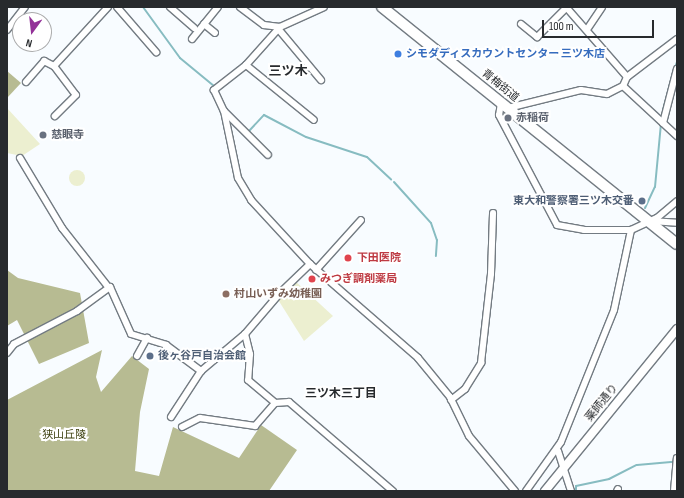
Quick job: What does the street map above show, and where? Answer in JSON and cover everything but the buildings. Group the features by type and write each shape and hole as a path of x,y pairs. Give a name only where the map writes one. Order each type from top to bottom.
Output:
{"main road":[{"name":"青梅街道","path":"382,7 677,244"}],"street":[{"path":"54,66 108,7"},
{"path":"117,7 156,52"},
{"path":"170,7 194,28"},
{"path":"192,39 218,7"},
{"path":"240,7 264,25 280,29 321,80"},
{"path":"324,7 280,29 246,65 214,90 224,111 238,178 251,200 316,270 409,348 452,400 469,436 515,491"},
{"path":"521,24 537,37 567,7 588,28 627,76"},
{"path":"588,28 602,7"},
{"path":"204,24 215,33"},
{"path":"677,39 627,76 623,86 607,94 580,90 505,105 499,115 557,225 584,230 631,230 649,221 677,201"},
{"path":"26,82 44,61 54,66 76,95 55,116"},
{"path":"246,65 314,120"},
{"path":"662,121 677,69"},
{"path":"623,86 677,136"},
{"path":"224,111 268,155"},
{"path":"20,158 62,228 109,288 119,305 127,330 166,345 201,372"},
{"path":"452,400 465,389 481,363 491,274 493,213"},
{"path":"316,270 362,220"},
{"path":"649,221 677,223"},
{"path":"526,491 558,451 614,310 631,230"},
{"path":"171,417 201,372 245,334 280,292 310,264"},
{"path":"7,353 14,344 77,311 109,288"},
{"name":"薬師通り","path":"545,491 676,333"},
{"path":"245,334 250,354 248,380 275,403 289,402 393,491"},
{"path":"137,356 148,338"},
{"path":"182,427 200,418 255,426 275,403"},
{"path":"558,451 565,466 571,491"},
{"path":"674,491 677,458"}],"green space":[{"path":"7,71 21,83 7,98"},
{"path":"7,108 40,144 22,156 7,153"},
{"path":"74,170 80,170 85,175 83,184 80,186 74,186 69,181 69,175"},
{"path":"7,270 18,278 80,293 89,343 39,364 17,320 7,326"},
{"path":"294,280 333,316 304,341 277,298"},
{"name":"狭山丘陵","path":"102,350 96,377 101,392 132,356 149,369 140,412 135,471 159,476 173,427 239,458 261,425 297,450 269,491 7,491 7,400"}],"waterway":[{"path":"143,7 180,58 214,86"},
{"path":"675,68 677,62"},
{"path":"663,110 673,72"},
{"path":"249,131 264,115 306,137 367,157 391,179"},
{"path":"645,208 655,187 661,124"},
{"path":"394,182 431,223 437,240 436,256"},
{"path":"576,491 576,486 609,479 637,465 674,462"}],"place":[{"name":"シモダディスカウントセンター 三ツ木店","path":"398,54"},
{"name":"赤稲荷","path":"508,118"},
{"name":"慈眼寺","path":"43,135"},
{"name":"東大和警察署三ツ木交番","path":"642,201"},
{"name":"下田医院","path":"348,258"},
{"name":"みつぎ調剤薬局","path":"312,279"},
{"name":"村山いずみ幼稚園","path":"226,294"},
{"name":"後ヶ谷戸自治会館","path":"150,356"}],"district":[{"name":"三ツ木","path":"288,71"},
{"name":"三ツ木三丁目","path":"341,394"}]}
